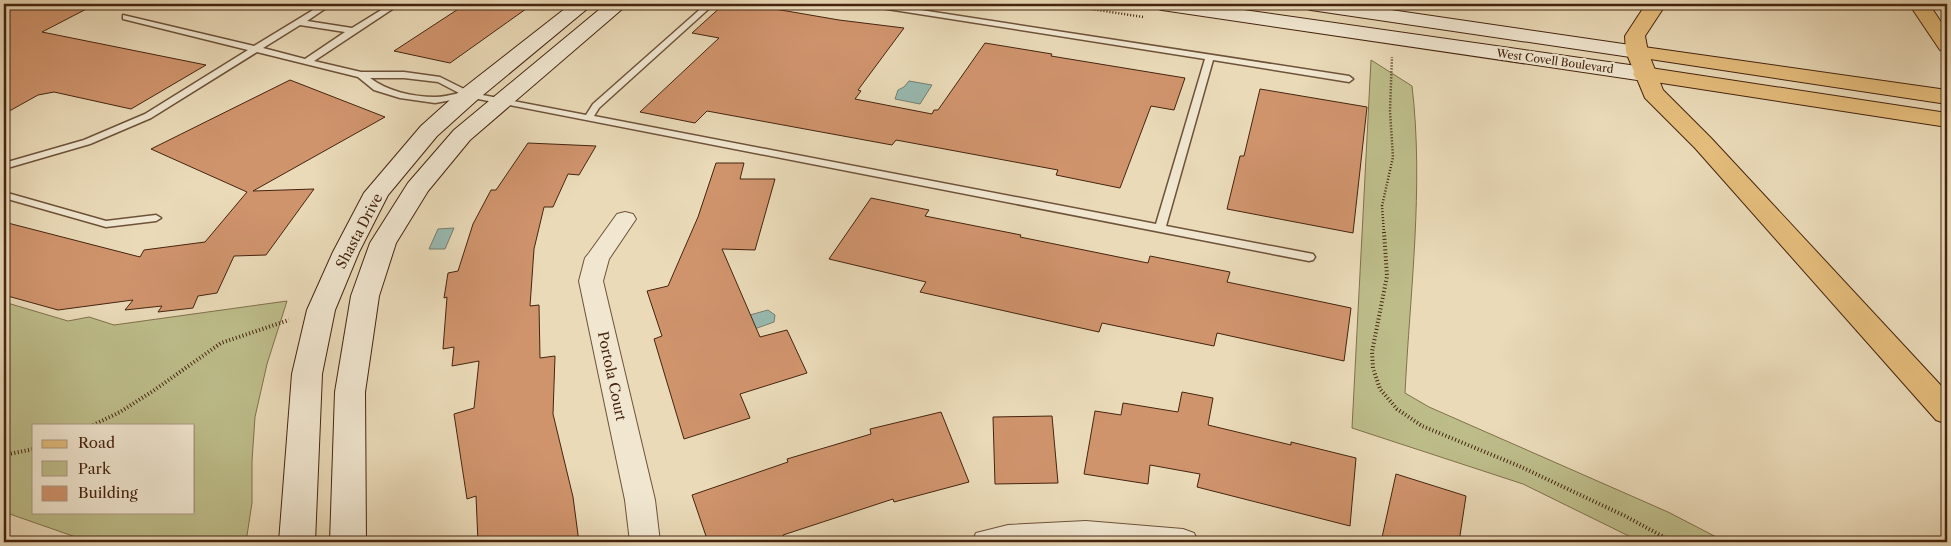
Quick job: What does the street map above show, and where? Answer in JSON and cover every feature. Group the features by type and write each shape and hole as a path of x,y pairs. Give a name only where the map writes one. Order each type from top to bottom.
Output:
{"main road":[{"path":"1656,4 1635,36 1641,63 1653,93 1703,144 1947,412"},
{"path":"1919,4 1947,46"},
{"name":"West Covell Boulevard","path":"1641,63 1947,97"},
{"name":"West Covell Boulevard","path":"1641,63 1941,119"}],"street":[{"name":"Shasta Drive","path":"297,542 307,374 321,310 346,252 377,193 429,131 469,95 583,4"},
{"name":"Shasta Drive","path":"348,542 350,392 366,296 383,243 417,188 462,135 618,4"},
{"name":"West Covell Boulevard","path":"1311,4 1641,63"},
{"name":"West Covell Boulevard","path":"1157,11 1219,8 1641,63"},
{"name":"Portola Court","path":"625,219 596,258 591,281 640,500 644,542"},
{"path":"987,542 1008,538 1086,534 1183,542"}],"lane":[{"path":"4,166 87,142 148,116 328,4"},
{"path":"306,62 396,4"},
{"path":"588,118 596,106 710,4"},
{"path":"868,4 1349,79"},
{"path":"126,17 361,76 404,75 440,80 469,95 501,102 1309,257"},
{"path":"299,22 353,31"},
{"path":"1160,228 1210,57"},
{"path":"361,76 377,88 400,95 434,100 469,95"},
{"path":"4,195 106,224 156,218"}],"path":[{"path":"1059,4 1157,11"},
{"path":"1392,56 1390,111 1393,157 1382,206 1387,276 1372,352 1373,368 1380,389 1397,409 1422,426 1519,466 1625,516 1673,542"},
{"path":"95,424 120,412 192,366 221,343 245,333 321,310"},
{"path":"4,455 32,449"}],"green space":[{"path":"1371,60 1412,86 1417,162 1415,239 1405,393 1429,407 1668,512 1726,542 1641,542 1523,484 1352,428"},
{"path":"287,301 267,364 255,417 252,503 246,542 90,542 4,512 4,302 68,321 89,317 114,325"}],"water":[{"path":"909,81 932,85 920,104 895,99 898,90"},
{"path":"454,228 445,249 429,249 438,229"},
{"path":"768,310 775,315 774,322 749,331 739,318"}],"building":[{"path":"4,4 96,4 42,32 206,65 131,109 54,92 38,95 4,114"},
{"path":"466,4 533,4 450,63 394,51"},
{"path":"724,4 746,4 839,20 904,28 858,90 861,91 855,99 932,114 934,110 938,110 985,43 1185,78 1174,110 1151,106 1120,188 1056,175 1058,170 896,140 892,145 707,111 695,123 640,112 719,38 692,33"},
{"path":"290,80 385,117 253,191 314,189 266,255 234,256 217,293 198,296 193,308 158,312 162,306 125,310 133,300 58,310 4,295 4,222 140,257 144,250 205,242 247,192 151,149"},
{"path":"1260,89 1367,107 1353,233 1227,209 1240,156 1244,156"},
{"path":"528,143 596,146 579,175 568,174 553,207 544,207 534,249 530,306 539,305 540,358 555,356 553,414 573,497 579,542 478,542 476,496 467,499 454,414 474,408 479,361 452,366 454,347 443,349 447,297 444,298 448,273 458,271 473,224 491,190 496,190"},
{"path":"716,163 744,163 740,179 775,179 755,250 722,249 760,337 787,330 807,373 740,394 750,418 684,439 654,339 662,336 647,291 668,286 698,217"},
{"path":"871,198 929,210 925,216 1021,235 1020,237 1148,263 1150,256 1230,272 1227,282 1351,308 1344,361 1217,333 1214,346 1102,323 1099,332 920,292 926,282 829,259"},
{"path":"1182,392 1213,398 1208,425 1356,458 1350,526 1197,487 1200,474 1150,465 1148,484 1084,474 1095,411 1121,415 1123,403 1178,412"},
{"path":"941,412 969,482 894,502 893,499 783,535 784,538 771,542 708,542 692,495 788,462 787,459 871,434 870,429"},
{"path":"1052,416 1058,483 995,484 993,417"},
{"path":"1396,474 1466,496 1459,542 1381,542"}]}
